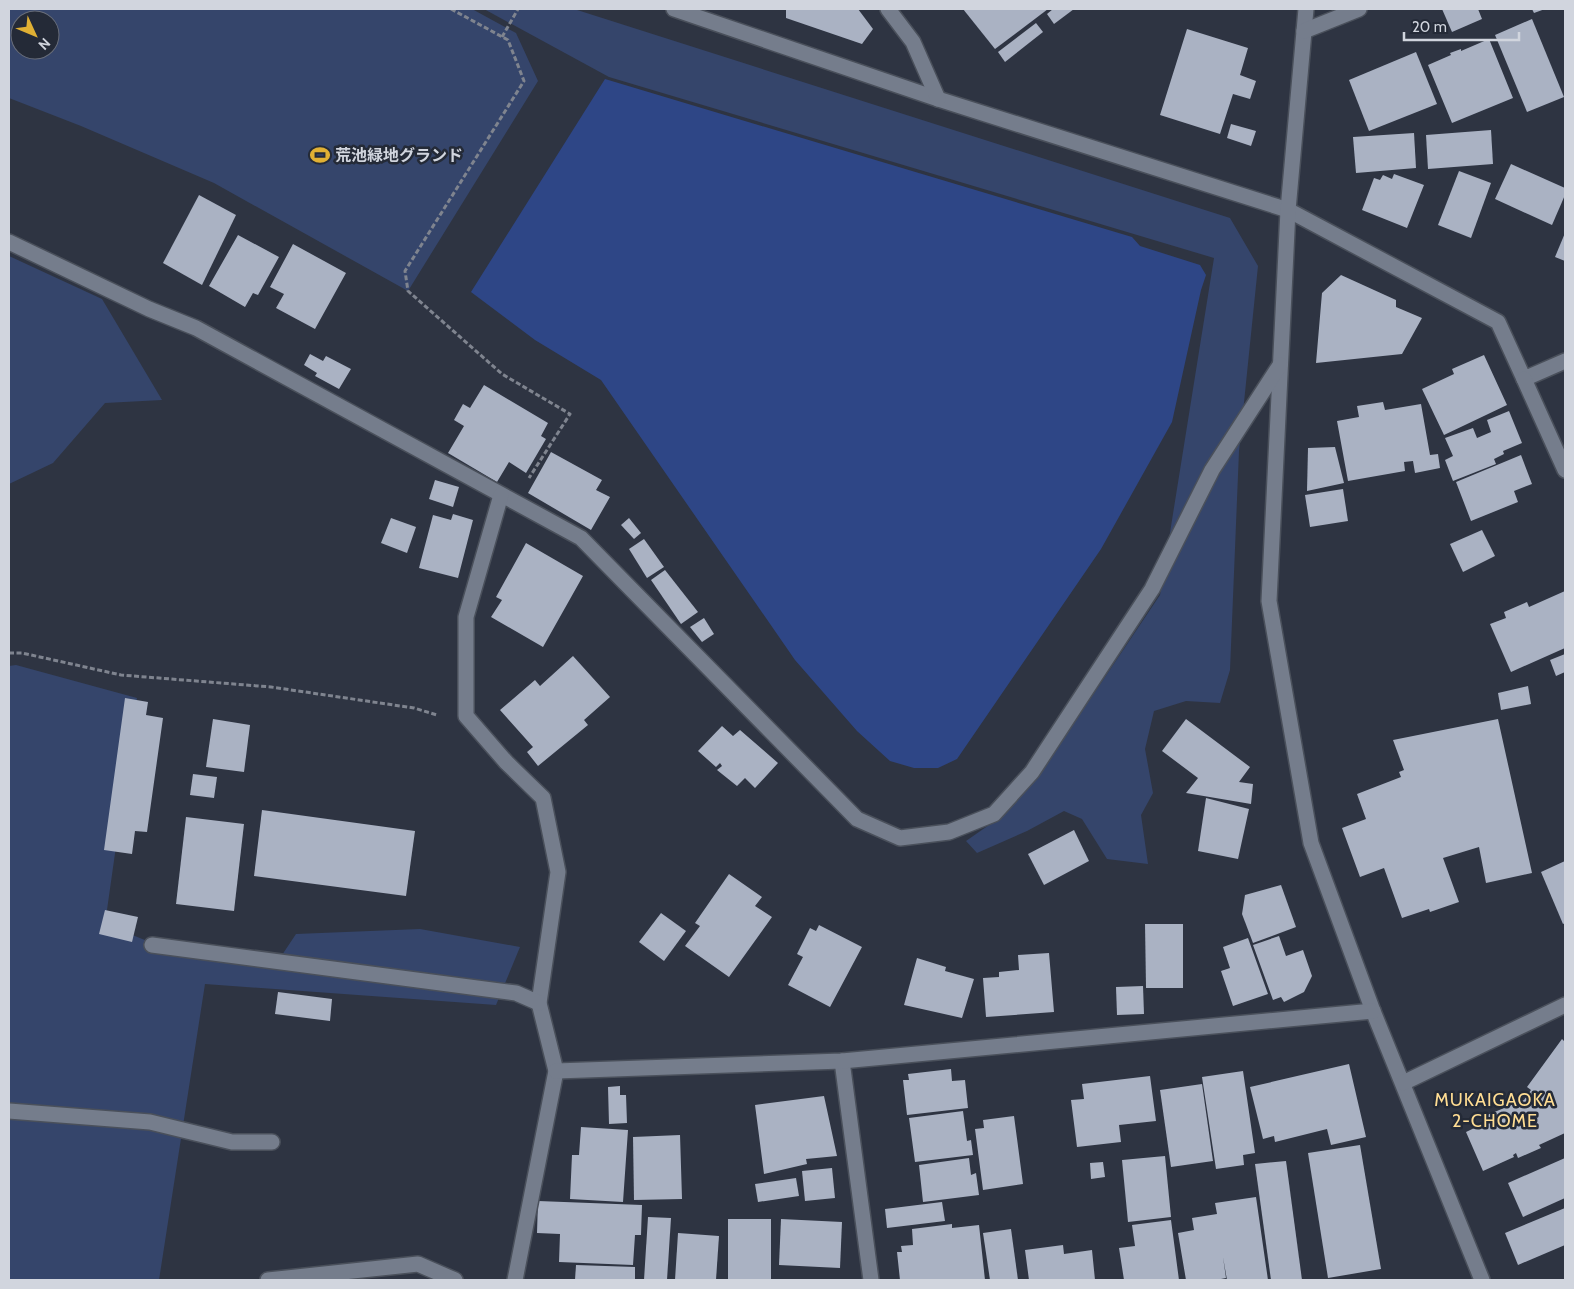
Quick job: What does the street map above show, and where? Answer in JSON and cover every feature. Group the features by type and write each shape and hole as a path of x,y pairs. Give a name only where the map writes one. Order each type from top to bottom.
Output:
{"street":[{"path":"674,9 938,99 1288,210 1498,322 1565,470"},
{"path":"888,9 913,42 938,99"},
{"path":"1306,9 1288,210 1269,601 1311,843 1373,1011 1482,1280"},
{"path":"1304,31 1359,9"},
{"path":"9,242 149,310 196,328 581,538 857,819 900,838 949,832 994,814 1032,772 1152,589 1212,470 1280,365"},
{"path":"1524,379 1565,361"},
{"path":"507,499 466,617 466,716 506,762 543,798 558,872 539,1003 556,1072 515,1280"},
{"path":"152,945 516,993 539,1003"},
{"path":"1403,1082 1565,1005"},
{"path":"556,1072 842,1062 1373,1011"},
{"path":"842,1062 871,1280"},
{"path":"9,1110 150,1122 232,1142 272,1142"},
{"path":"268,1280 418,1264 455,1280"}],"path":[{"path":"451,9 508,40 524,81 405,272 408,291 502,374 570,414 507,499"},
{"path":"502,37 518,9"},
{"path":"9,653 22,653 121,675 272,687 414,708 453,720 466,716"}],"shaded area":[{"name":"荒池緑地グランド","path":"9,9 472,9 516,33 538,81 408,291 214,183 81,126 9,98"},
{"path":"484,9 574,9 1230,218 1258,266 1239,451 1230,670 1220,703 1186,701 1154,711 1145,749 1153,793 1141,815 1148,864 1107,859 1082,819 1064,811 1027,831 977,853 966,841 999,818 1038,777 1160,595 1214,258 609,77"},
{"path":"605,79 1132,237 1140,246 1200,265 1206,275 1172,422 1101,549 957,759 938,768 914,768 890,761 857,731 795,660 601,380 535,340 471,292"},
{"path":"9,256 102,299 162,400 105,403 53,463 9,484"},
{"path":"16,665 137,698 105,924 192,959 282,955 296,934 420,929 520,947 496,1005 205,984 159,1280 9,1280 9,666"}],"building":[{"path":"786,9 858,9 873,29 862,44 786,18"},
{"path":"963,9 1048,9 995,49"},
{"path":"1053,9 1074,9 1054,24 1047,14"},
{"path":"1442,9 1478,9 1482,19 1452,32"},
{"path":"1532,9 1545,9 1534,13"},
{"path":"1532,19 1564,97 1527,112 1495,35"},
{"path":"1036,23 1043,32 1005,62 998,52"},
{"path":"1187,29 1248,48 1240,75 1256,81 1250,99 1233,94 1220,134 1160,115"},
{"path":"1489,39 1513,98 1452,123 1428,65 1451,55 1450,53 1461,49 1461,51"},
{"path":"1416,52 1437,104 1369,131 1349,80"},
{"path":"1231,124 1256,131 1251,146 1227,138"},
{"path":"1491,130 1493,164 1428,169 1426,135"},
{"path":"1414,133 1416,168 1356,173 1353,137"},
{"path":"1511,164 1565,188 1565,195 1552,225 1495,199"},
{"path":"1459,171 1491,183 1471,238 1438,225"},
{"path":"1394,174 1424,185 1407,228 1362,210 1374,178 1380,180 1383,175 1392,179"},
{"path":"199,195 236,215 202,285 163,263"},
{"path":"1565,233 1565,261 1555,257"},
{"path":"238,235 279,257 258,295 253,293 245,307 209,286"},
{"path":"293,244 346,273 315,329 276,308 284,294 270,287"},
{"path":"1341,275 1396,300 1396,307 1422,318 1402,354 1316,363 1322,293"},
{"path":"310,354 323,361 326,356 351,369 339,389 315,376 317,373 304,365"},
{"path":"1484,355 1507,405 1444,435 1422,389 1454,374 1452,369"},
{"path":"484,385 548,423 541,436 546,439 526,473 509,462 497,482 448,453 464,426 454,420 463,404 470,408"},
{"path":"1383,402 1385,410 1421,404 1430,455 1438,454 1440,468 1415,473 1413,461 1404,462 1405,471 1348,481 1337,421 1359,417 1357,406"},
{"path":"1509,411 1522,443 1503,451 1504,454 1494,459 1496,464 1453,481 1445,460 1453,456 1445,438 1473,428 1477,438 1491,432 1487,420"},
{"path":"1335,447 1344,483 1307,491 1308,448"},
{"path":"551,452 602,480 596,490 610,497 591,530 528,493"},
{"path":"1521,455 1532,484 1514,491 1518,502 1471,521 1456,482"},
{"path":"435,480 459,487 453,507 429,499"},
{"path":"1343,489 1348,521 1310,527 1305,495"},
{"path":"453,514 473,520 458,578 419,568 433,515 451,520"},
{"path":"391,518 416,527 407,553 381,543"},
{"path":"629,518 641,533 634,539 621,525"},
{"path":"1482,530 1495,556 1463,572 1450,544"},
{"path":"644,539 664,567 647,578 629,549"},
{"path":"526,543 583,576 543,647 491,617 502,600 496,597"},
{"path":"665,570 698,612 681,624 651,580"},
{"path":"1565,591 1565,648 1511,672 1490,624 1506,618 1504,612 1527,602 1529,607"},
{"path":"704,618 714,634 702,642 690,627"},
{"path":"1565,654 1565,672 1556,676 1550,660"},
{"path":"573,656 610,697 584,720 588,725 538,766 527,752 533,747 500,710 535,680 540,686"},
{"path":"1528,686 1531,704 1501,710 1498,693"},
{"path":"125,698 148,702 146,715 163,718 147,832 135,831 132,854 104,850"},
{"path":"213,719 250,725 244,772 206,767"},
{"path":"1186,719 1250,767 1239,782 1253,784 1251,804 1186,793 1198,778 1162,751"},
{"path":"1498,719 1532,873 1486,883 1479,847 1443,858 1459,902 1430,912 1429,909 1402,918 1384,868 1360,877 1342,828 1366,819 1357,794 1401,777 1399,772 1404,770 1393,740"},
{"path":"722,726 733,736 740,730 778,763 755,788 745,778 737,786 717,770 722,766 720,763 716,767 698,751"},
{"path":"193,774 217,777 214,798 190,795"},
{"path":"1206,798 1249,809 1238,859 1198,851"},
{"path":"262,810 415,831 406,896 254,876"},
{"path":"186,817 244,824 234,911 176,904"},
{"path":"1074,830 1089,861 1044,885 1028,854"},
{"path":"1565,861 1565,923 1563,924 1541,872"},
{"path":"729,874 762,897 755,906 772,917 729,977 685,946 700,926 695,923"},
{"path":"1281,885 1296,927 1253,943 1242,914 1245,895"},
{"path":"105,910 138,917 132,942 99,934"},
{"path":"661,913 686,931 664,961 639,942"},
{"path":"1145,924 1183,924 1183,988 1146,988"},
{"path":"819,925 862,947 830,1007 788,985 803,957 797,954 810,928 816,931"},
{"path":"1279,936 1286,956 1303,950 1312,976 1304,992 1284,1002 1281,997 1273,1000 1253,945"},
{"path":"1248,938 1268,994 1233,1006 1221,971 1230,968 1223,947"},
{"path":"1049,953 1054,1012 986,1017 983,978 999,977 999,972 1019,970 1018,955"},
{"path":"917,958 946,967 945,971 974,979 962,1018 904,1005"},
{"path":"1143,986 1144,1014 1117,1015 1116,987"},
{"path":"278,992 332,999 330,1021 275,1014"},
{"path":"1562,1039 1565,1042 1565,1133 1539,1145 1541,1148 1518,1158 1516,1153 1513,1155 1514,1157 1483,1171 1466,1132 1489,1121 1487,1115 1524,1100 1531,1090 1527,1087"},
{"path":"1349,1064 1366,1137 1331,1145 1327,1129 1275,1142 1274,1136 1263,1139 1250,1087"},
{"path":"951,1069 952,1081 965,1080 968,1108 907,1115 903,1080 909,1080 908,1074"},
{"path":"1243,1071 1255,1153 1243,1155 1244,1165 1216,1169 1202,1077"},
{"path":"1150,1076 1156,1121 1119,1125 1121,1142 1077,1147 1071,1100 1084,1099 1082,1084"},
{"path":"1202,1084 1213,1161 1171,1167 1160,1090"},
{"path":"620,1086 620,1095 626,1095 627,1123 609,1124 608,1087"},
{"path":"824,1096 837,1156 806,1159 807,1164 764,1174 755,1105"},
{"path":"963,1111 967,1141 971,1140 973,1155 915,1162 909,1118"},
{"path":"1014,1116 1023,1184 983,1190 975,1129 984,1128 983,1120"},
{"path":"581,1127 628,1130 623,1202 570,1199 572,1155 579,1155"},
{"path":"680,1135 682,1199 634,1200 633,1137"},
{"path":"1360,1145 1381,1269 1328,1278 1308,1153"},
{"path":"1165,1156 1171,1217 1128,1222 1122,1160"},
{"path":"969,1158 971,1175 976,1173 979,1195 923,1202 919,1165"},
{"path":"1565,1158 1565,1198 1523,1217 1508,1183"},
{"path":"1286,1161 1302,1280 1271,1280 1255,1164"},
{"path":"1103,1162 1105,1177 1091,1179 1090,1163"},
{"path":"832,1168 835,1198 805,1201 802,1171"},
{"path":"796,1178 799,1196 758,1202 755,1184"},
{"path":"1256,1197 1268,1280 1227,1280 1223,1257 1226,1278 1186,1280 1178,1233 1194,1230 1192,1218 1217,1214 1215,1203"},
{"path":"538,1201 642,1205 641,1235 635,1235 633,1265 559,1262 560,1234 537,1233"},
{"path":"942,1202 945,1221 887,1228 885,1209"},
{"path":"1565,1208 1565,1245 1518,1265 1505,1233"},
{"path":"648,1217 671,1218 667,1280 644,1280"},
{"path":"728,1219 771,1219 771,1280 728,1280"},
{"path":"781,1219 842,1222 840,1268 779,1265"},
{"path":"1171,1220 1179,1280 1124,1280 1119,1248 1135,1246 1132,1225"},
{"path":"952,1224 952,1228 979,1225 985,1280 900,1280 897,1252 902,1252 901,1246 913,1245 912,1229"},
{"path":"1011,1229 1018,1280 990,1280 983,1233"},
{"path":"678,1233 719,1236 716,1280 675,1280"},
{"path":"1063,1245 1064,1254 1092,1250 1095,1280 1029,1280 1025,1250"},
{"path":"576,1265 635,1267 635,1280 575,1280"}],"place":[{"name":"荒池緑地グランド","path":"320,155"}],"district":[{"name":"MUKAIGAOKA 2-CHOME","path":"1495,1110"}]}
